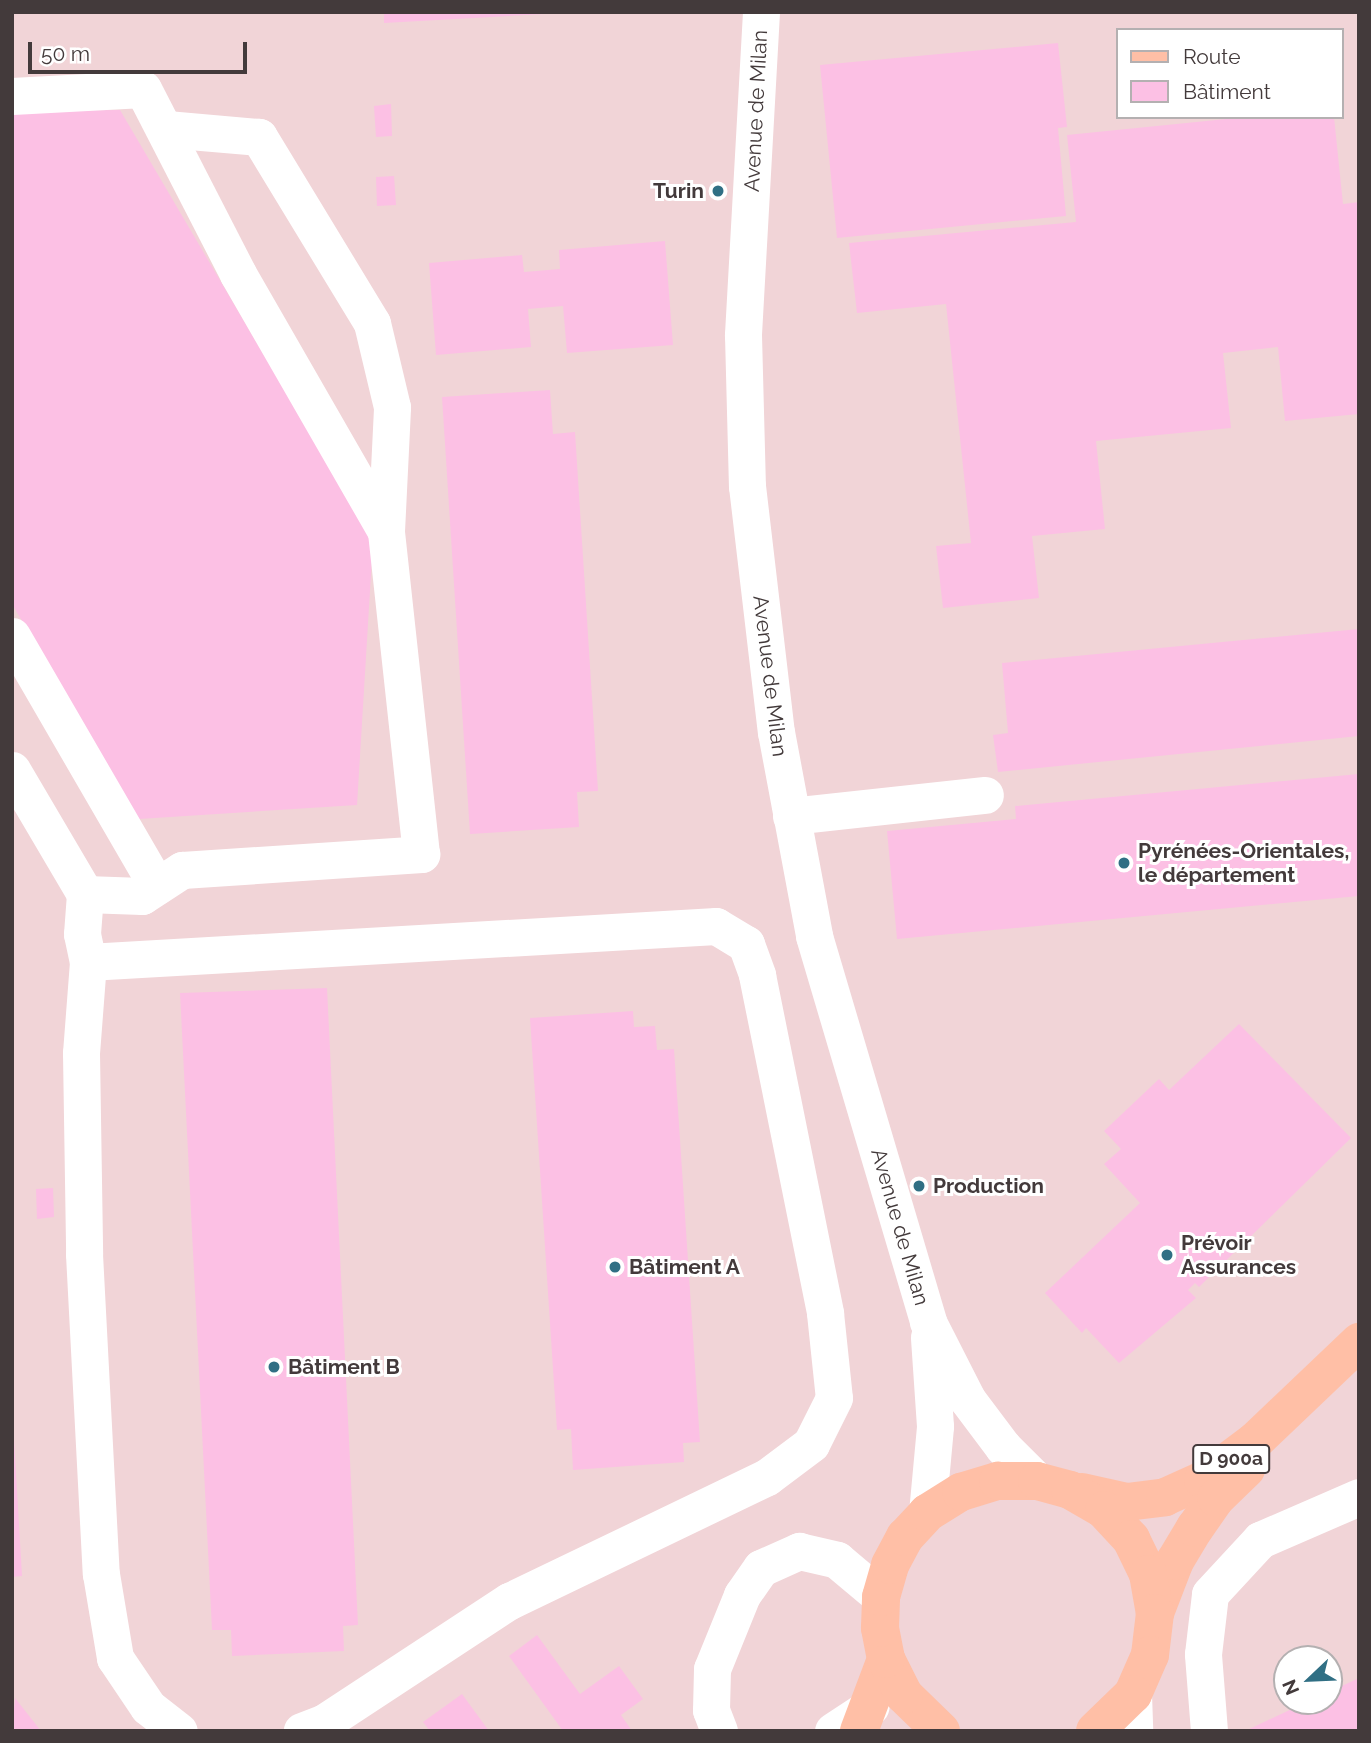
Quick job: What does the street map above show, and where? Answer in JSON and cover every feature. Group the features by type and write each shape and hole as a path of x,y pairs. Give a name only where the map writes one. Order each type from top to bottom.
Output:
{"main road":[{"name":"D 900a","path":"1054,1485 1126,1502 1165,1497 1203,1480 1255,1441 1359,1342"},
{"name":"D 900a","path":"1155,1614 1175,1561 1216,1498 1359,1365"},
{"path":"941,1731 904,1695 887,1659 880,1628 881,1597 900,1546 927,1513 961,1492 998,1481 1054,1485 1104,1510 1131,1539 1148,1574 1155,1614 1150,1656 1133,1712 1095,1731"},
{"path":"865,1718 887,1659"}],"street":[{"name":"Avenue de Milan","path":"761,12 743,335 747,486 776,732 814,936 928,1322 967,1399 1003,1447 1054,1485"},
{"path":"12,96 143,89 166,128 239,274 386,531"},
{"path":"85,894 142,896 182,870 421,854 386,531 392,408 372,323 260,137 166,128"},
{"path":"12,636 157,886"},
{"path":"12,770 85,894 82,934 88,962 81,1053 84,1254 101,1574 115,1658 148,1707 179,1731"},
{"path":"791,816 985,795"},
{"path":"88,962 716,926 746,944 757,975 825,1313 834,1398 811,1444 766,1477 509,1601 324,1722 302,1731"},
{"name":"Avenue de Milan","path":"927,1513 935,1426 928,1322"},
{"path":"1209,1731 1203,1654 1210,1594 1260,1539 1359,1497"},
{"path":"719,1731 711,1710 712,1669 742,1595 761,1568 799,1551 837,1560 881,1597"},
{"path":"833,1731 865,1718"}],"shaded area":[{"path":"12,12 1359,12 1359,1731 12,1731"}],"building":[{"path":"384,12 544,12 544,14 384,23"},
{"path":"1058,43 1067,127 1058,128 1066,216 837,238 820,65"},
{"path":"391,104 392,136 376,137 374,106"},
{"path":"120,110 373,541 357,805 139,819 12,604 12,111"},
{"path":"1226,119 1334,119 1343,204 1359,202 1359,414 1285,421 1278,347 1223,353 1231,428 1096,441 1105,529 1032,536 1039,598 943,608 936,546 971,543 946,304 857,313 849,243 1076,222 1067,135"},
{"path":"394,176 396,205 377,206 376,177"},
{"path":"665,241 673,345 567,353 563,306 528,309 531,347 436,355 429,263 522,255 524,272 560,269 559,250"},
{"path":"550,390 553,434 575,432 598,791 577,792 579,827 470,834 442,397"},
{"path":"1359,629 1359,736 998,772 993,735 1008,733 1002,663"},
{"name":"Pyrénées-Orientales, le département","path":"1359,774 1359,896 897,939 887,831 1016,819 1015,806"},
{"name":"Bâtiment B","path":"327,988 358,1625 343,1626 344,1651 232,1656 231,1630 212,1630 180,993"},
{"name":"Bâtiment A","path":"633,1011 634,1027 655,1026 657,1050 674,1049 700,1442 683,1443 684,1462 573,1470 571,1429 557,1430 530,1018"},
{"path":"1239,1024 1351,1138 1199,1287 1195,1283 1188,1290 1196,1298 1119,1363 1086,1328 1082,1333 1045,1293 1140,1203 1104,1164 1121,1149 1104,1131 1159,1079 1169,1090"},
{"path":"53,1188 54,1217 37,1219 36,1189"},
{"path":"12,1405 22,1576 12,1577"},
{"path":"537,1635 580,1694 619,1666 643,1699 621,1715 632,1731 563,1731 509,1656"},
{"path":"1359,1678 1359,1731 1245,1731 1279,1715 1343,1715 1343,1685"},
{"path":"462,1694 489,1731 430,1731 423,1722"},
{"path":"15,1698 41,1731 12,1731"}],"place":[{"name":"Turin","path":"718,191"},
{"name":"Pyrénées-Orientales, le département","path":"1124,863"},
{"name":"Production","path":"919,1186"},
{"name":"Prévoir Assurances","path":"1167,1255"},
{"name":"Bâtiment A","path":"615,1267"},
{"name":"Bâtiment B","path":"274,1367"}]}
